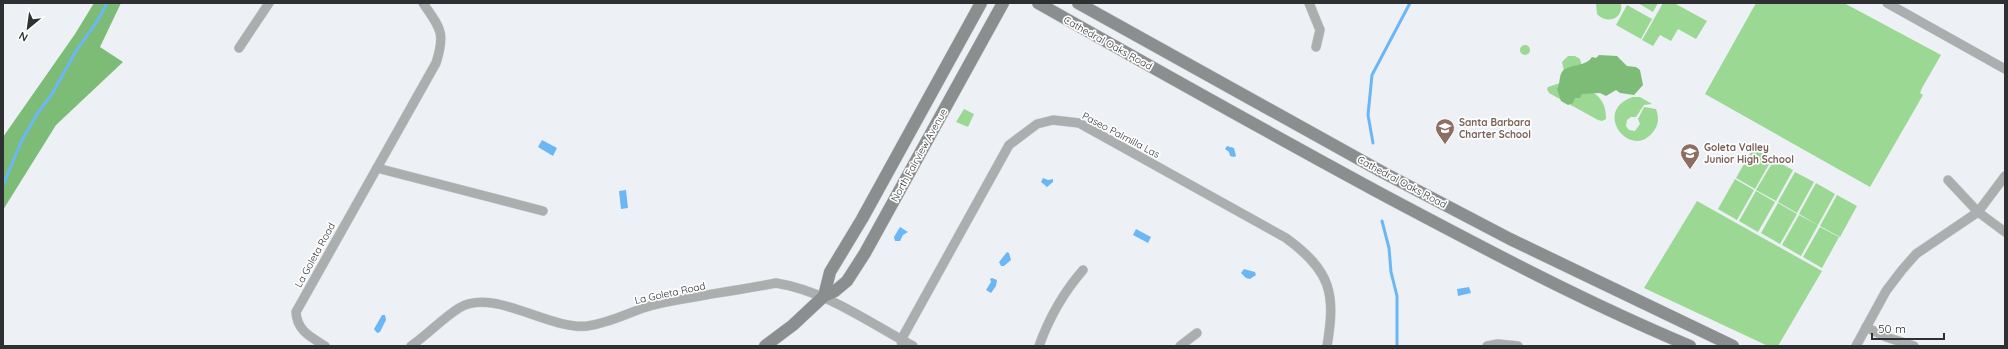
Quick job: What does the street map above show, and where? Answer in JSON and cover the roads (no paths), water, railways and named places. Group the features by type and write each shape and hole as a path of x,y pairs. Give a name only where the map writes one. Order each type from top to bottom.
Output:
{"main road":[{"name":"North Fairview Avenue","path":"824,296 830,272 862,219 981,3"},
{"name":"North Fairview Avenue","path":"765,346 793,325 824,296 835,291 847,281 861,260 1003,3"},
{"name":"Cathedral Oaks Road","path":"1038,3 1269,134 1501,258 1631,321 1690,346"},
{"name":"Cathedral Oaks Road","path":"1078,3 1378,170 1510,239 1733,346"}],"street":[{"path":"239,48 269,3"},
{"name":"La Goleta Road","path":"325,346 302,330 296,321 296,312 436,63 441,46 441,32 422,3"},
{"path":"1309,3 1320,30 1316,47"},
{"path":"1887,3 2005,69"},
{"name":"Paseo Palmilla Las","path":"902,343 1009,145 1037,124 1053,120 1079,123 1286,238 1302,250 1314,263 1330,291 1331,320 1327,346"},
{"path":"377,168 543,211"},
{"path":"1856,346 1886,291 1916,254 1978,212 2005,176"},
{"path":"1948,180 1978,212 2005,232"},
{"path":"1039,346 1045,328 1061,298 1082,270"},
{"name":"La Goleta Road","path":"411,346 459,308 472,303 486,302 569,325 585,326 601,324 653,305 776,283 796,286 824,296 902,343 913,346"},
{"path":"1866,327 1886,337 1914,346"},
{"path":"1180,346 1197,333"},
{"path":"1487,346 1498,344 1518,346"}],"water":[{"path":"542,140 557,148 553,156 538,147"},
{"path":"1227,146 1234,148 1236,156 1230,156 1229,152 1225,149"},
{"path":"1043,178 1048,180 1053,179 1053,182 1047,187 1041,182"},
{"path":"626,190 628,208 621,209 619,191"},
{"path":"900,227 908,232 903,235 900,241 895,241 894,237"},
{"path":"1136,229 1151,237 1148,243 1133,235"},
{"path":"1007,252 1009,253 1011,260 1004,266 1001,266 999,262"},
{"path":"1244,269 1255,272 1256,275 1250,279 1246,278 1241,273"},
{"path":"992,278 997,280 996,286 991,293 986,290 991,282 990,279"},
{"path":"1469,287 1471,293 1458,296 1457,289"},
{"path":"382,315 385,315 386,320 380,332 377,333 374,329"}],"waterway":[{"path":"3,185 22,140 37,114 52,94 76,51 98,20 107,3"},
{"path":"1373,143 1368,115 1372,75 1410,3"},
{"path":"1382,221 1389,248 1391,272 1397,296 1397,346"}],"place":[{"name":"Santa Barbara Charter School","path":"1445,145"},
{"name":"Goleta Valley Junior High School","path":"1690,170"}]}
